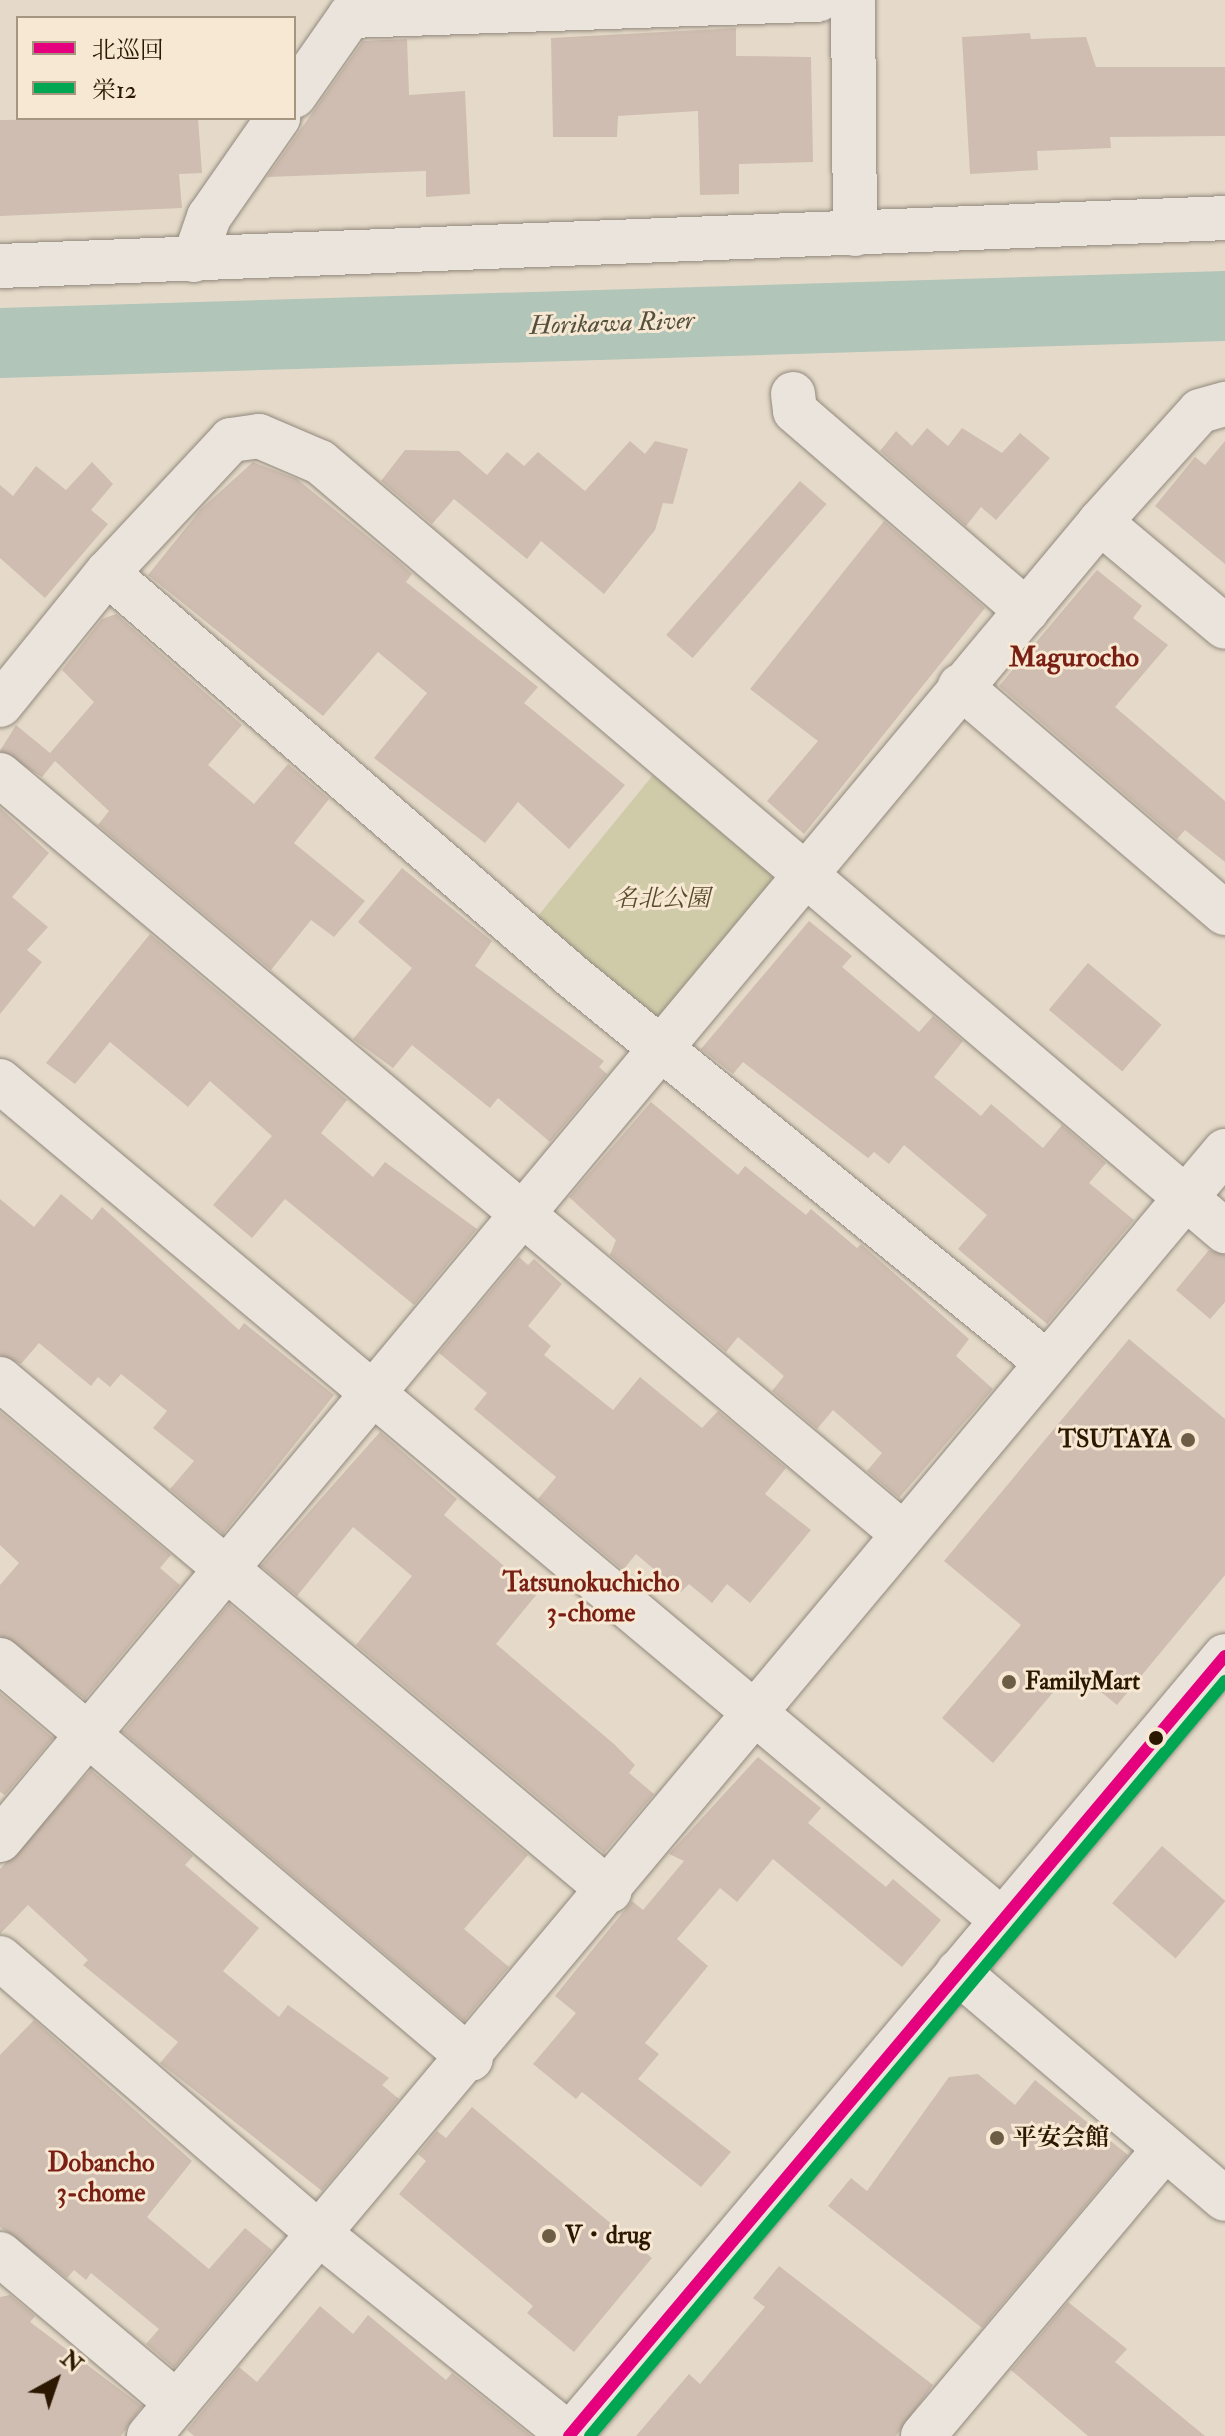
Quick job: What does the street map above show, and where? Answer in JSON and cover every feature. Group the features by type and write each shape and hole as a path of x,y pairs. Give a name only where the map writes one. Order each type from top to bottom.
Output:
{"street":[{"path":"296,93 350,16 819,0"},
{"path":"853,0 855,234"},
{"path":"194,260 209,217 277,120"},
{"path":"0,266 1225,218"},
{"path":"793,394 795,411 1027,611"},
{"path":"0,1840 375,1396 960,686 1200,411 1225,404"},
{"path":"0,705 107,573 231,440 259,436 320,462 1225,1231"},
{"path":"1100,522 1225,627"},
{"path":"107,573 661,1047 1046,1362"},
{"path":"960,686 1225,913"},
{"path":"0,775 525,1212 902,1533"},
{"path":"0,1081 1002,1920"},
{"path":"149,2436 471,2059 756,1716 902,1533 1225,1151"},
{"path":"0,1379 610,1891"},
{"path":"0,1958 322,2236 570,2436 1225,1656"},
{"path":"0,1660 471,2059"},
{"path":"958,1972 1225,2199"},
{"path":"923,2436 1165,2149"},
{"path":"0,2254 177,2403"}],"green space":[{"name":"名北公園","path":"653,775 771,873 772,902 671,1019 649,1017 533,922"}],"building":[{"path":"736,28 736,56 811,57 813,162 739,164 739,194 700,195 698,111 618,116 617,137 553,137 551,38"},
{"path":"1030,33 1031,39 1086,37 1096,67 1225,67 1225,136 1110,137 1111,148 1037,151 1038,170 970,174 962,37"},
{"path":"407,39 409,95 465,91 470,194 426,197 426,171 267,177 363,41"},
{"path":"0,120 198,120 202,173 179,174 182,208 0,216"},
{"path":"927,428 948,446 962,428 1002,453 1020,433 1050,458 996,520 981,507 966,526 880,451 896,431 912,446"},
{"path":"630,441 645,454 655,441 688,449 673,504 663,503 655,530 604,594 541,541 527,559 454,499 432,524 381,481 405,450 459,451 487,475 507,452 524,466 538,452 585,491"},
{"path":"1225,441 1225,564 1155,506 1195,457 1205,465"},
{"path":"92,462 113,484 91,510 108,524 45,598 0,558 0,485 13,496 36,466 66,490"},
{"path":"253,462 297,479 399,562 412,574 406,582 538,687 524,703 625,785 569,849 518,802 485,843 374,758 427,693 378,652 323,716 148,575 201,509"},
{"path":"800,481 826,504 693,658 666,635"},
{"path":"884,521 985,608 804,834 767,801 818,741 750,689"},
{"path":"1097,570 1142,606 1133,618 1168,645 1115,707 1225,801 1225,862 1185,830 1177,839 999,686"},
{"path":"116,614 242,725 208,765 254,804 288,764 329,799 294,843 365,901 334,937 311,920 271,970 98,825 109,811 55,761 42,777 0,751 16,725 50,753 94,702 62,670 102,619"},
{"path":"0,808 49,853 12,897 48,927 27,950 42,962 0,1014"},
{"path":"402,868 492,941 475,966 604,1061 599,1067 607,1074 550,1142 498,1098 490,1108 412,1045 393,1068 353,1039 412,968 358,922"},
{"path":"809,921 852,956 842,967 919,1032 933,1016 963,1041 934,1077 981,1116 991,1104 1043,1148 1062,1125 1106,1163 1089,1183 1134,1220 1047,1324 958,1249 987,1215 904,1145 889,1164 874,1152 868,1158 743,1062 733,1074 701,1049"},
{"path":"150,934 347,1100 321,1133 373,1177 385,1162 477,1229 414,1305 285,1199 252,1238 213,1205 272,1136 210,1081 188,1107 110,1042 75,1084 46,1063"},
{"path":"1088,963 1162,1025 1122,1071 1049,1010"},
{"path":"651,1102 738,1175 745,1166 806,1215 811,1209 857,1248 861,1244 969,1339 956,1356 993,1389 899,1498 867,1471 882,1453 833,1410 817,1429 772,1391 784,1376 738,1337 726,1352 610,1255 616,1240 569,1197"},
{"path":"61,1194 92,1220 102,1207 239,1330 244,1323 334,1395 223,1534 170,1489 194,1461 153,1428 167,1411 121,1374 110,1387 98,1377 91,1386 39,1343 21,1364 0,1355 0,1199 34,1227"},
{"path":"1209,1250 1225,1255 1225,1302 1210,1319 1176,1290"},
{"path":"519,1257 528,1265 534,1259 562,1284 528,1326 551,1346 544,1355 613,1410 640,1377 702,1428 718,1411 786,1468 765,1494 811,1530 750,1603 727,1584 712,1603 689,1584 681,1592 636,1554 623,1570 538,1499 556,1477 474,1409 487,1393 439,1353"},
{"path":"1129,1339 1225,1419 1225,1575 1117,1705 1073,1669 993,1763 942,1718 1021,1625 944,1561"},
{"path":"0,1412 171,1555 160,1568 180,1585 85,1699 0,1636 0,1585 19,1563 0,1545"},
{"path":"380,1432 457,1499 444,1515 537,1594 496,1644 614,1744 635,1765 629,1773 654,1794 604,1853 356,1645 412,1576 353,1527 297,1596 261,1566"},
{"path":"229,1604 528,1855 464,1929 509,1967 464,2021 123,1732"},
{"path":"0,1693 53,1738 5,1795 0,1792"},
{"path":"758,1757 821,1808 808,1823 886,1887 893,1879 941,1920 902,1967 773,1859 737,1902 720,1888 677,1939 708,1966 645,2043 659,2054 638,2079 731,2152 701,2187 582,2092 576,2099 533,2064 576,2013 555,1996 632,1901 643,1910 684,1861 669,1854"},
{"path":"91,1770 193,1856 185,1865 259,1928 223,1971 279,2017 288,2005 389,2078 382,2085 399,2099 322,2191 160,2063 178,2042 83,1965 88,1960 28,1905 0,1934 0,1869"},
{"path":"1162,1846 1225,1901 1176,1958 1112,1903"},
{"path":"34,2020 192,2161 147,2217 209,2269 245,2228 272,2250 174,2368 146,2344 159,2329 91,2273 86,2280 74,2270 67,2278 0,2227 0,2055"},
{"path":"978,2074 1015,2105 1035,2080 1128,2155 982,2328 828,2206 851,2178 867,2191 949,2077"},
{"path":"472,2107 652,2258 574,2352 527,2313 533,2306 399,2194 426,2161 418,2154 437,2131 446,2138"},
{"path":"779,2266 933,2385 896,2436 636,2436 689,2374 700,2384 765,2307 753,2298"},
{"path":"10,2295 35,2316 30,2322 142,2406 121,2436 0,2436 0,2297"},
{"path":"1068,2302 1127,2349 1115,2362 1205,2436 1088,2436 1011,2370"},
{"path":"320,2306 353,2334 368,2315 446,2380 452,2373 531,2436 194,2436 187,2430 239,2367 257,2382"}],"waterway":[{"name":"Horikawa River","path":"0,343 1225,306"}],"transit line":[{"name":"北巡回","path":"569,2436 1225,1656"},
{"name":"栄12","path":"590,2436 1225,1681"}],"place":[{"name":"TSUTAYA","path":"1188,1440"},
{"name":"FamilyMart","path":"1009,1682"},
{"name":"平安会館","path":"997,2138"},
{"name":"V・drug","path":"549,2236"}],"district":[{"name":"Magurocho","path":"1074,658"},
{"name":"Tatsunokuchicho 3-chome","path":"591,1599"},
{"name":"Dobancho 3-chome","path":"101,2179"}]}
